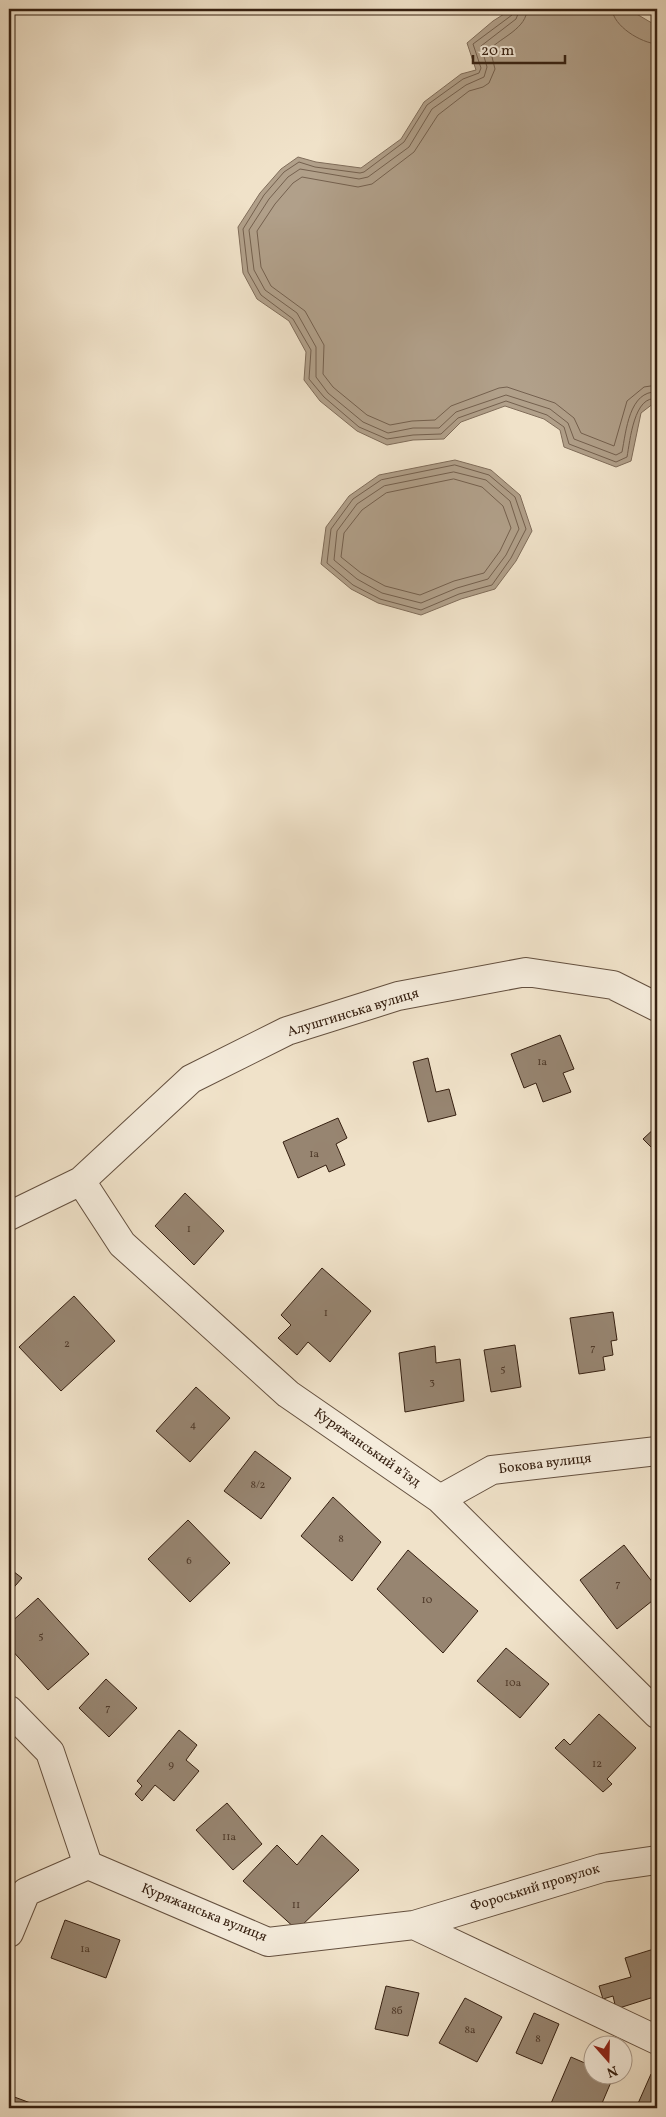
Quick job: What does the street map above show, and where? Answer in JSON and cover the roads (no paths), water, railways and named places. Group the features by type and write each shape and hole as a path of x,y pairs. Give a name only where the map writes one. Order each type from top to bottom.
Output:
{"street":[{"name":"Алуштинська вулиця","path":"9,1216 81,1182 191,1079 287,1031 398,996 526,972 613,985 657,1007"},
{"name":"Куряжанський в’їзд","path":"81,1182 122,1244 288,1394 440,1499 657,1714"},
{"name":"Бокова вулиця","path":"440,1499 492,1470 657,1451"},
{"path":"9,1710 50,1752 88,1865 26,1892 9,1933"},
{"name":"Фороський провулок","path":"414,1925 602,1868 657,1860"},
{"name":"Куряжанська вулиця","path":"88,1865 268,1942 414,1925"},
{"path":"414,1925 657,2040"}],"water":[{"path":"512,9 628,9 657,26 657,404 654,403 641,413 631,461 616,467 564,447 560,430 544,419 505,406 461,422 444,439 413,440 387,445 357,431 320,401 304,380 306,352 289,321 257,299 243,273 238,227 260,193 281,169 298,157 316,162 361,168 401,139 424,102 461,74 476,70 467,43 493,21"},
{"path":"455,460 491,470 520,495 532,531 516,561 495,589 461,599 421,615 378,603 351,589 321,564 326,527 349,496 379,475"}]}
